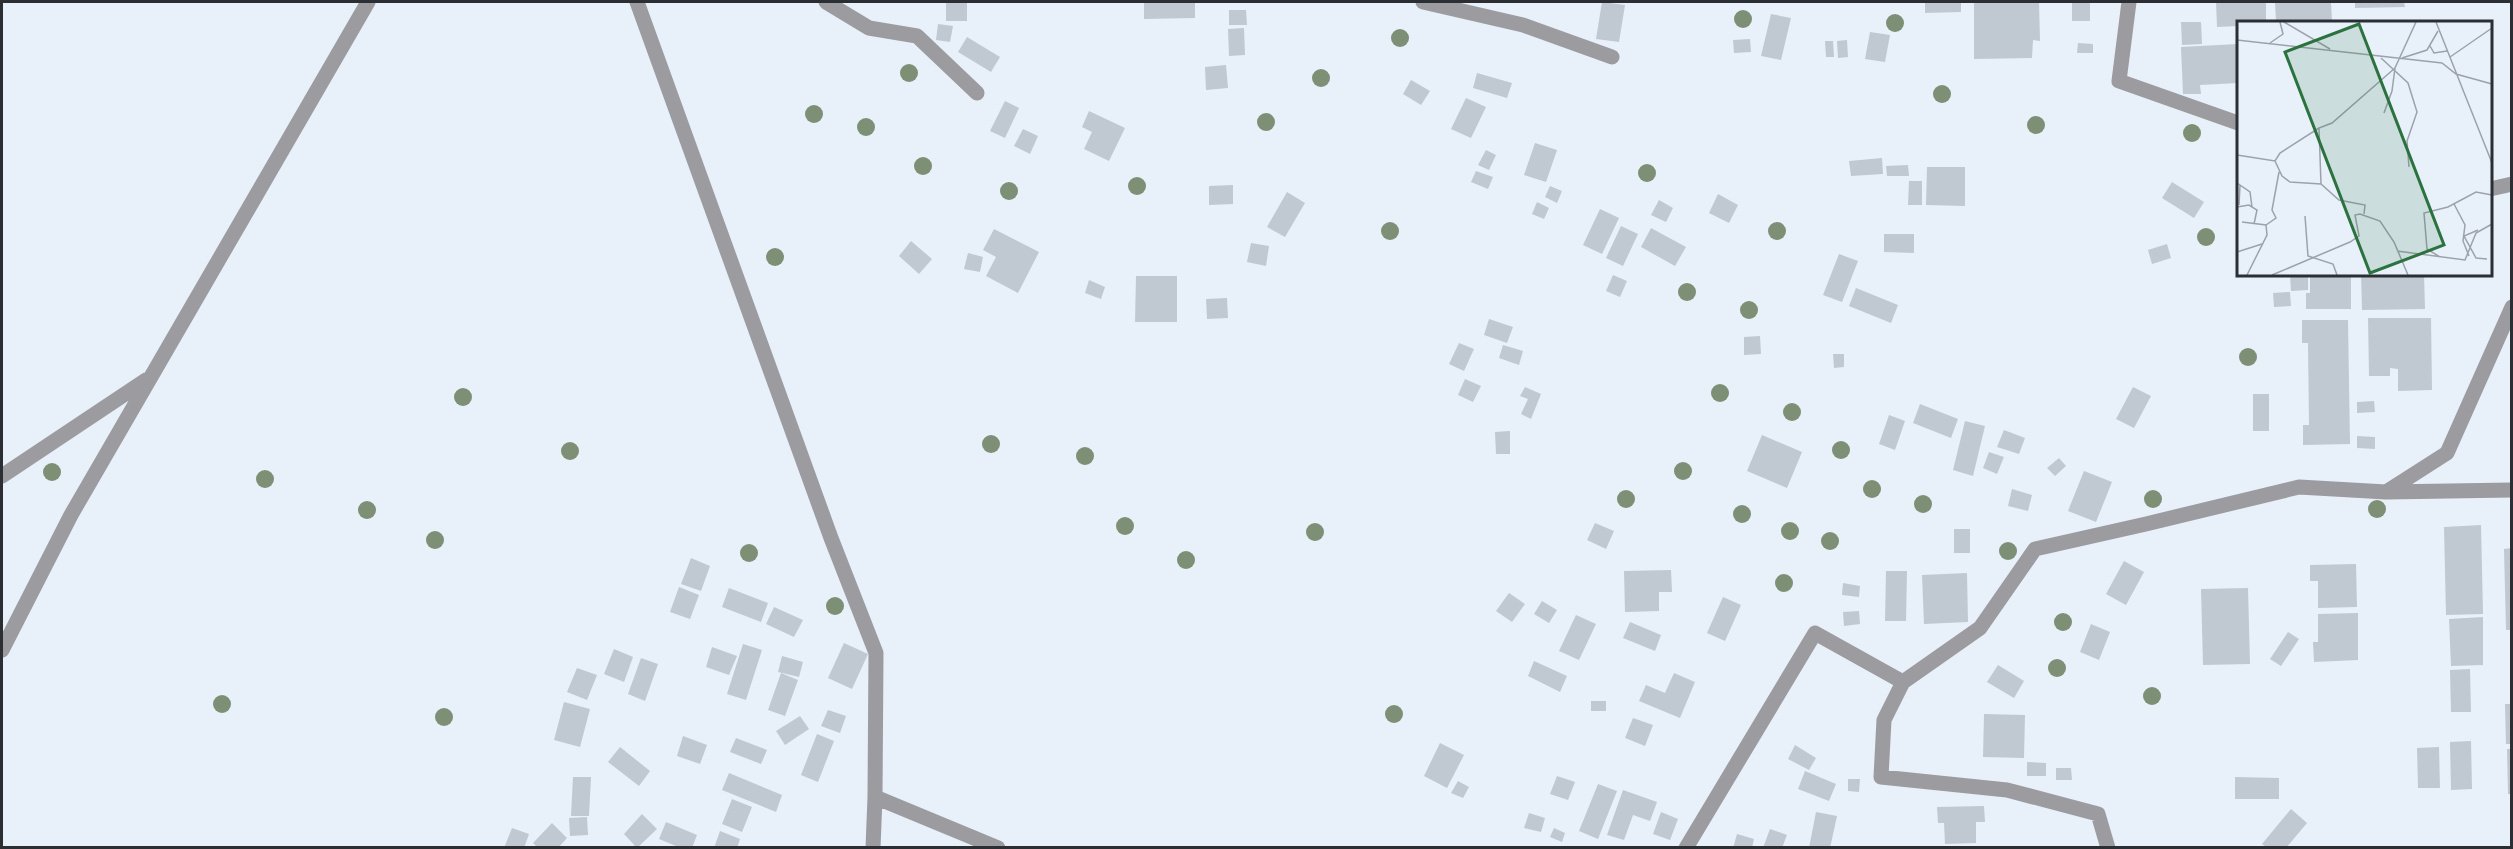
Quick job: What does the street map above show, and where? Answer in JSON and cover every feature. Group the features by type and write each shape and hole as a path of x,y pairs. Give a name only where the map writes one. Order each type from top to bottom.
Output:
{"street":[{"path":"2,650 71,515 368,2"},
{"path":"637,2 831,538 876,653 873,848"},
{"path":"826,2 869,28 917,36 977,93"},
{"path":"1423,2 1523,25 1612,57"},
{"path":"2129,2 2119,81 2237,123"},
{"path":"2492,189 2511,184"},
{"path":"2386,492 2447,453 2511,307"},
{"path":"2,476 150,378"},
{"path":"2108,848 2098,814 2007,790 1881,777 1884,720 1903,682 1980,628 2035,549 2299,486 2386,492 2511,490"},
{"path":"1686,848 1815,633 1903,682"},
{"path":"875,797 998,848"}],"building":[{"path":"946,2 967,2 967,21 946,21"},
{"path":"1144,2 1195,2 1195,18 1144,19"},
{"path":"1602,2 1625,5 1619,42 1596,39"},
{"path":"1925,2 1961,2 1961,12 1925,13"},
{"path":"1974,2 2039,2 2040,41 2033,40 2032,58 1974,59"},
{"path":"2072,2 2090,2 2090,21 2072,21"},
{"path":"2216,2 2266,2 2266,21 2237,21 2237,26 2217,27"},
{"path":"2275,2 2331,2 2332,21 2276,21"},
{"path":"2355,2 2404,2 2405,7 2355,8"},
{"path":"1229,10 1246,10 1247,25 1229,25"},
{"path":"1771,14 1791,18 1781,60 1761,56"},
{"path":"2181,22 2201,22 2202,44 2182,45"},
{"path":"938,24 953,26 950,42 936,40"},
{"path":"1244,28 1245,55 1229,56 1228,29"},
{"path":"1870,32 1890,35 1885,62 1865,59"},
{"path":"967,37 1000,57 991,72 958,52"},
{"path":"1750,39 1751,52 1734,53 1733,40"},
{"path":"1847,40 1848,57 1838,58 1837,41"},
{"path":"1825,41 1833,41 1834,57 1826,57"},
{"path":"2078,43 2093,44 2093,53 2077,53"},
{"path":"2237,44 2237,83 2200,85 2201,94 2183,94 2181,47"},
{"path":"1226,65 1228,88 1206,90 1205,67"},
{"path":"1477,73 1512,83 1507,98 1473,88"},
{"path":"1411,80 1430,91 1421,105 1403,94"},
{"path":"1466,98 1486,107 1471,138 1451,129"},
{"path":"1005,101 1019,108 1005,138 990,131"},
{"path":"1089,111 1125,128 1109,161 1084,149 1092,132 1082,127"},
{"path":"1023,129 1038,136 1030,154 1014,146"},
{"path":"1535,143 1557,150 1546,182 1524,175"},
{"path":"1486,150 1496,155 1489,170 1478,165"},
{"path":"1882,158 1883,174 1851,176 1849,161"},
{"path":"1908,165 1909,176 1887,176 1886,166"},
{"path":"1927,167 1965,167 1965,206 1926,205"},
{"path":"1476,171 1493,177 1488,189 1471,182"},
{"path":"1909,181 1922,181 1922,205 1908,205"},
{"path":"2172,182 2204,202 2194,218 2162,198"},
{"path":"1233,185 1233,204 1209,205 1209,186"},
{"path":"1550,186 1562,191 1557,203 1545,197"},
{"path":"1287,192 1305,203 1285,237 1267,227"},
{"path":"1718,194 1738,205 1729,223 1709,213"},
{"path":"1659,200 1673,208 1666,222 1651,215"},
{"path":"1537,202 1549,208 1544,219 1532,214"},
{"path":"1600,209 1619,218 1602,254 1583,245"},
{"path":"1621,226 1638,234 1623,266 1606,258"},
{"path":"1651,228 1686,247 1675,266 1641,247"},
{"path":"994,229 1039,252 1018,293 986,276 996,257 983,250"},
{"path":"1884,234 1914,234 1914,253 1884,252"},
{"path":"911,241 932,259 919,274 899,256"},
{"path":"1251,243 1269,246 1266,266 1247,262"},
{"path":"2167,244 2171,258 2152,264 2148,250"},
{"path":"968,253 983,257 980,272 964,269"},
{"path":"1839,254 1858,261 1842,302 1823,295"},
{"path":"1613,275 1627,281 1620,297 1606,291"},
{"path":"1136,276 1177,276 1177,322 1135,322"},
{"path":"2290,276 2308,276 2308,290 2291,291"},
{"path":"2310,276 2351,276 2351,309 2306,309 2306,293 2310,293"},
{"path":"2361,276 2424,276 2425,309 2362,310"},
{"path":"1089,280 1105,287 1101,299 1085,293"},
{"path":"1856,288 1898,305 1891,323 1849,306"},
{"path":"2290,292 2291,306 2274,307 2273,293"},
{"path":"1227,298 1228,318 1207,319 1206,299"},
{"path":"2368,318 2431,318 2432,390 2398,391 2398,369 2390,368 2390,376 2369,376"},
{"path":"1489,319 1513,327 1507,343 1484,335"},
{"path":"2302,320 2348,320 2350,444 2303,445 2303,425 2309,425 2308,343 2302,343"},
{"path":"1760,336 1761,354 1744,355 1744,337"},
{"path":"1459,343 1474,349 1464,371 1449,364"},
{"path":"1503,345 1523,351 1519,365 1499,358"},
{"path":"1833,354 1844,354 1844,367 1834,368"},
{"path":"1465,379 1481,386 1473,402 1458,395"},
{"path":"1525,387 1541,394 1531,419 1521,414 1528,399 1520,396"},
{"path":"2133,387 2151,396 2134,428 2116,419"},
{"path":"2253,394 2269,394 2269,431 2253,431"},
{"path":"2374,401 2375,412 2357,413 2357,402"},
{"path":"1920,404 1958,419 1951,438 1913,423"},
{"path":"1889,415 1905,421 1895,450 1879,444"},
{"path":"1965,421 1985,426 1973,476 1953,470"},
{"path":"2004,430 2025,438 2019,454 1997,447"},
{"path":"1510,431 1510,454 1496,454 1495,432"},
{"path":"1762,435 1802,452 1787,488 1747,471"},
{"path":"2357,436 2375,437 2375,449 2357,448"},
{"path":"1989,452 2004,457 1997,474 1983,468"},
{"path":"2059,458 2066,466 2055,476 2047,468"},
{"path":"2084,471 2112,482 2096,522 2068,511"},
{"path":"2012,489 2032,495 2028,511 2008,506"},
{"path":"1595,523 1614,531 1606,549 1587,540"},
{"path":"2481,525 2483,614 2446,615 2444,527"},
{"path":"1954,529 1970,529 1970,553 1954,553"},
{"path":"2512,548 2512,630 2506,630 2504,549"},
{"path":"691,558 710,566 701,591 681,584"},
{"path":"2124,561 2144,572 2126,605 2106,594"},
{"path":"2356,564 2357,607 2318,608 2318,581 2310,581 2310,565"},
{"path":"1671,570 1672,592 1659,592 1659,611 1625,612 1624,571"},
{"path":"1886,571 1907,571 1906,621 1885,621"},
{"path":"1967,573 1968,622 1924,624 1922,575"},
{"path":"1843,583 1860,586 1859,597 1842,595"},
{"path":"679,587 699,595 690,619 670,612"},
{"path":"729,588 768,603 761,622 722,607"},
{"path":"2248,588 2250,664 2203,665 2201,589"},
{"path":"1509,593 1525,604 1512,622 1496,611"},
{"path":"1723,597 1741,605 1725,641 1707,633"},
{"path":"1542,601 1557,610 1549,623 1534,614"},
{"path":"774,607 803,620 794,637 766,624"},
{"path":"1859,611 1860,624 1844,626 1843,612"},
{"path":"2358,613 2358,660 2314,662 2313,642 2318,642 2318,614"},
{"path":"1576,615 1596,624 1579,660 1559,651"},
{"path":"2483,617 2483,665 2451,666 2449,619"},
{"path":"1630,622 1661,635 1655,651 1623,638"},
{"path":"2091,624 2110,632 2099,660 2080,652"},
{"path":"2288,632 2299,639 2281,666 2270,659"},
{"path":"844,643 868,654 852,689 828,678"},
{"path":"743,644 762,650 746,700 727,694"},
{"path":"712,647 737,656 729,675 706,667"},
{"path":"614,649 633,657 624,682 604,674"},
{"path":"782,656 803,662 799,677 778,672"},
{"path":"641,658 658,664 645,701 628,694"},
{"path":"1534,661 1567,676 1560,692 1528,676"},
{"path":"1998,665 2024,681 2014,698 1987,682"},
{"path":"577,668 597,675 587,700 567,692"},
{"path":"2470,669 2471,712 2451,712 2450,670"},
{"path":"781,673 798,680 785,716 768,710"},
{"path":"1674,673 1695,682 1680,718 1639,701 1646,685 1665,693"},
{"path":"1591,701 1606,701 1606,711 1591,711"},
{"path":"564,702 590,709 580,747 554,740"},
{"path":"2505,704 2512,704 2512,744 2506,744"},
{"path":"828,710 846,716 840,733 821,726"},
{"path":"1984,714 2025,715 2024,758 1983,757"},
{"path":"800,716 809,729 785,745 776,731"},
{"path":"1633,718 1653,725 1645,746 1625,738"},
{"path":"817,734 834,741 818,782 801,775"},
{"path":"683,736 707,745 700,764 677,756"},
{"path":"736,738 767,750 761,764 730,752"},
{"path":"2471,741 2472,789 2451,790 2450,742"},
{"path":"1440,743 1464,755 1447,788 1424,776"},
{"path":"1795,745 1816,758 1809,770 1788,759"},
{"path":"620,747 650,771 639,786 608,762"},
{"path":"2439,747 2440,788 2418,788 2417,748"},
{"path":"2507,749 2512,749 2512,794 2508,794"},
{"path":"2027,762 2046,763 2046,776 2027,776"},
{"path":"2056,768 2071,768 2072,780 2056,780"},
{"path":"1805,771 1836,784 1829,801 1798,789"},
{"path":"729,773 782,795 776,812 722,790"},
{"path":"1557,776 1575,782 1568,800 1550,794"},
{"path":"573,777 591,777 589,816 571,816"},
{"path":"2235,777 2279,778 2279,799 2235,799"},
{"path":"1848,779 1860,779 1859,792 1848,791"},
{"path":"1458,781 1469,787 1463,798 1451,793"},
{"path":"1598,784 1617,791 1598,839 1579,831"},
{"path":"1623,790 1657,802 1650,821 1633,815 1624,840 1607,835"},
{"path":"732,799 752,807 742,832 722,824"},
{"path":"1984,806 1985,822 1976,822 1976,843 1945,844 1944,823 1938,823 1937,807"},
{"path":"2291,809 2307,823 2286,848 2267,848 2262,844"},
{"path":"1661,812 1678,819 1670,840 1653,834"},
{"path":"1816,812 1837,816 1830,848 1809,848"},
{"path":"1529,813 1545,818 1541,832 1524,828"},
{"path":"642,814 657,829 637,848 624,834"},
{"path":"587,817 588,835 570,836 569,818"},
{"path":"666,822 697,835 692,848 681,848 659,839"},
{"path":"552,823 567,838 558,848 538,848 533,843"},
{"path":"512,828 529,834 524,848 504,848"},
{"path":"1554,828 1565,833 1562,842 1550,837"},
{"path":"1770,829 1787,835 1782,848 1763,848"},
{"path":"720,831 740,839 737,848 714,848"},
{"path":"1737,834 1754,839 1752,848 1733,848"}]}
